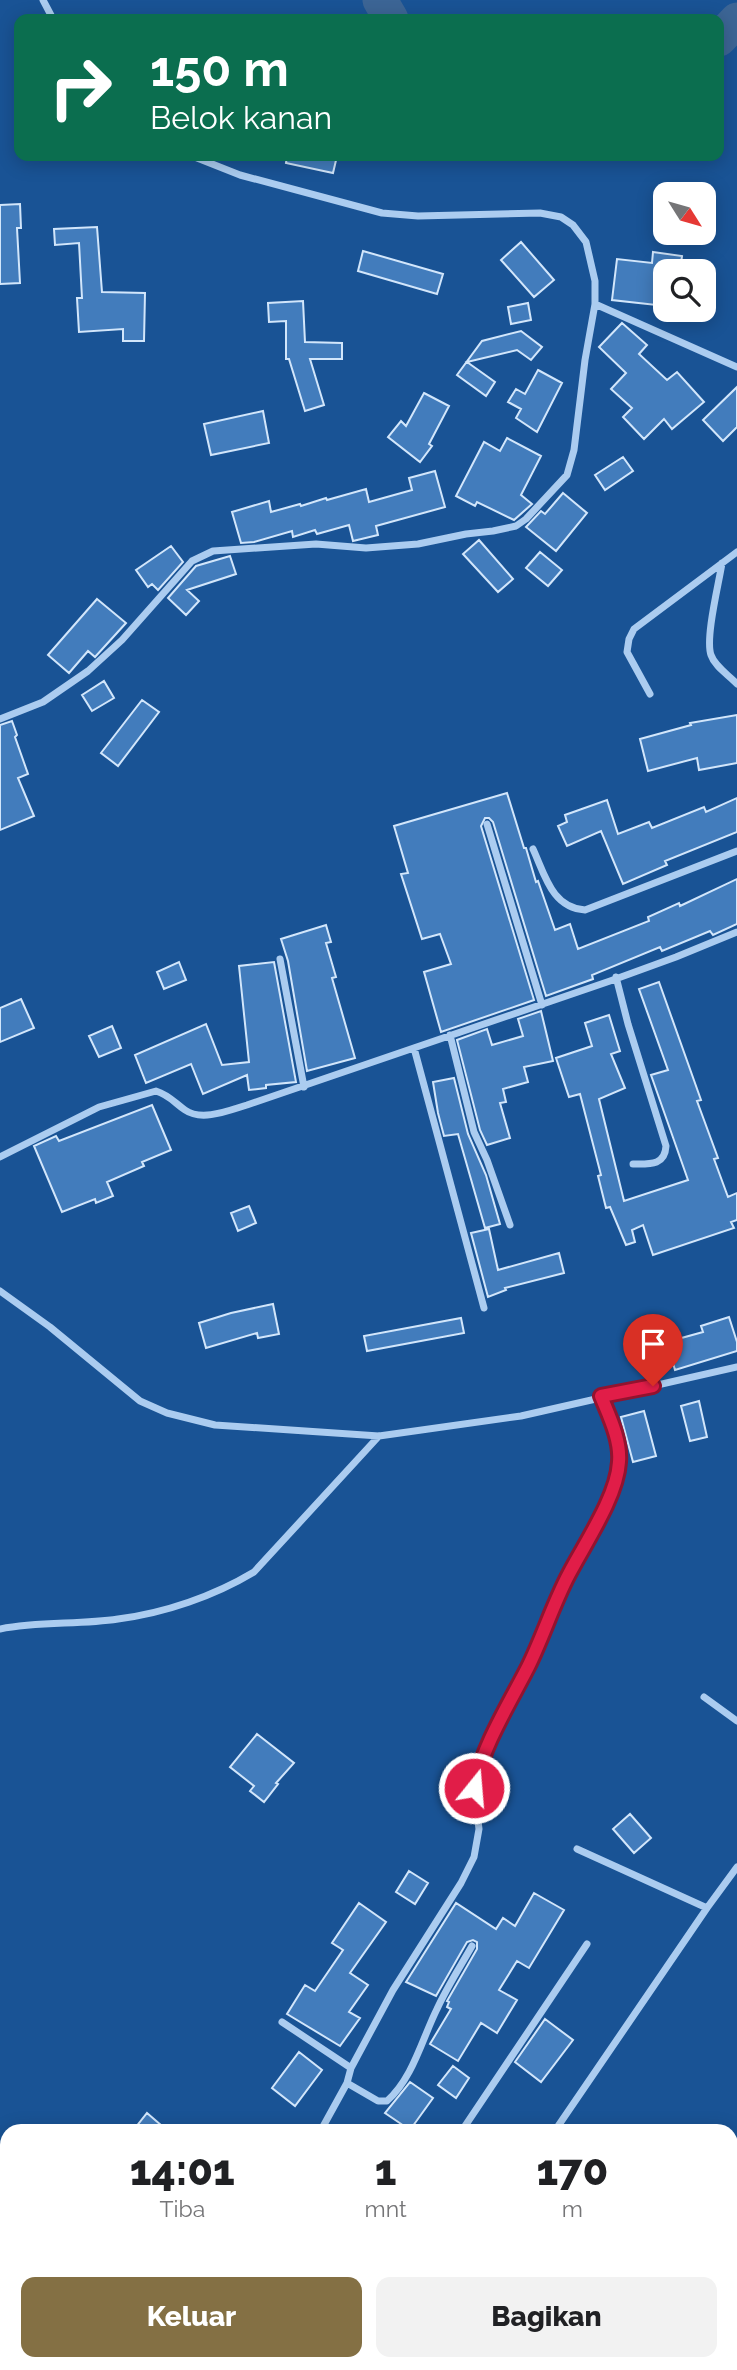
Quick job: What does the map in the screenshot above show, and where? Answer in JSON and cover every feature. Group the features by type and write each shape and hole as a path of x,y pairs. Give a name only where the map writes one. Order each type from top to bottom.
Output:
{"street":[{"path":"0,719 43,702 88,671 122,640 192,561 213,551 316,544 366,548 418,544 516,526 526,519 567,475 595,304 595,281 586,242 573,225 561,217 540,213 418,216 382,213 240,175 205,161"},
{"path":"595,304 737,367"},
{"path":"650,694 627,652 634,629 737,552"},
{"path":"722,563 710,653 715,662 737,684"},
{"path":"487,824 542,1005"},
{"path":"533,849 554,895 563,904 585,910 737,851"},
{"path":"0,1157 99,1107 156,1091 165,1094 187,1112 198,1115 247,1105 542,1005 737,932"},
{"path":"280,959 304,1087"},
{"path":"617,977 628,1024 666,1146 664,1158 659,1162 633,1164"},
{"path":"450,1035 474,1132 510,1225"},
{"path":"414,1048 484,1308"},
{"path":"0,1291 50,1327 139,1401 167,1413 215,1425 379,1436 521,1416 737,1367"},
{"path":"325,2124 348,2084 351,2068 393,1990 461,1883 474,1857 478,1829 474,1788 478,1769 530,1663 564,1584 614,1486 620,1462 614,1428 601,1396"},
{"path":"0,1629 20,1625 117,1619 158,1611 228,1588 254,1572 379,1436"},
{"path":"704,1697 737,1721"},
{"path":"577,1849 707,1908"},
{"path":"559,2124 737,1867"},
{"path":"466,2124 587,1944"},
{"path":"348,2084 378,2101 387,2101 394,2095 472,1946"},
{"path":"282,2022 351,2068"}],"building":[{"path":"286,161 336,161 333,173"},
{"path":"20,204 21,228 17,228 20,283 0,284 0,205"},
{"path":"97,227 102,292 145,293 144,341 123,341 123,329 79,332 77,298 82,298 79,243 55,245 54,229"},
{"path":"521,242 554,280 534,297 501,260"},
{"path":"363,251 443,274 437,294 358,271"},
{"path":"653,252 682,256 682,259 653,259 653,305 612,300 617,259 652,263"},
{"path":"303,301 305,342 342,343 342,359 310,359 324,405 305,411 289,359 286,359 286,321 269,322 268,303"},
{"path":"528,303 531,320 511,324 508,307"},
{"path":"622,323 647,345 639,354 667,380 677,372 704,402 672,429 664,419 644,439 623,417 632,408 611,389 626,373 599,347"},
{"path":"521,331 542,347 531,360 517,350 467,362 495,382 486,396 457,375 482,341"},
{"path":"538,370 562,383 537,432 516,418 521,409 508,402 516,389 525,394"},
{"path":"737,387 737,427 723,441 703,420"},
{"path":"424,393 449,406 429,444 432,446 420,462 388,437 401,421 406,426"},
{"path":"263,411 269,443 211,455 204,424"},
{"path":"507,438 541,456 521,495 532,504 514,520 477,502 475,506 456,496 484,442 500,451"},
{"path":"623,457 633,471 605,490 595,475"},
{"path":"435,471 445,507 376,526 378,535 353,541 349,525 317,534 315,530 293,537 292,531 241,543 232,512 269,501 271,512 366,489 369,502 412,490 409,478"},
{"path":"563,493 587,513 556,551 526,527 541,511 545,514"},
{"path":"479,540 513,579 498,592 463,554"},
{"path":"171,546 183,562 158,590 152,584 148,587 136,570"},
{"path":"540,552 562,570 548,586 526,568"},
{"path":"230,556 236,574 187,590 199,601 186,615 168,598 196,566"},
{"path":"97,599 126,623 95,657 88,651 69,673 48,655"},
{"path":"104,681 114,698 92,711 82,695"},
{"path":"142,700 159,712 118,766 101,753"},
{"path":"737,715 737,763 699,770 697,758 648,771 640,739 691,725 690,723"},
{"path":"12,721 28,774 18,778 34,816 0,830 0,725"},
{"path":"507,793 524,848 555,930 570,924 578,949 649,921 648,917 679,903 680,906 737,879 737,924 713,935 710,931 662,951 660,947 592,975 593,979 546,996 493,822 485,818 481,826 534,1000 441,1032 424,972 451,964 440,934 422,939 401,874 408,873 394,826"},
{"path":"737,798 737,832 665,861 667,865 623,884 601,831 567,846 558,826 567,822 565,815 607,800 618,834 649,822 652,828 704,807 706,812"},
{"path":"326,925 331,942 326,943 336,977 332,978 355,1058 307,1071 288,961 281,939"},
{"path":"179,962 186,980 164,989 157,972"},
{"path":"274,962 296,1082 249,1090 247,1075 203,1094 191,1064 146,1083 135,1055 206,1024 222,1065 249,1062 239,966"},
{"path":"659,982 701,1100 697,1101 718,1158 714,1159 728,1197 737,1193 737,1220 731,1222 734,1228 653,1255 643,1225 632,1230 635,1242 626,1245 610,1207 606,1208 598,1176 601,1175 580,1094 569,1097 556,1058 592,1046 585,1023 609,1015 620,1051 611,1054 625,1088 599,1099 624,1201 688,1180 651,1075 668,1070 639,989"},
{"path":"21,999 34,1028 0,1042 0,1008"},
{"path":"541,1011 553,1061 524,1067 528,1082 503,1089 506,1102 500,1103 510,1138 487,1145 480,1130 457,1040 487,1029 492,1045 523,1036 518,1019"},
{"path":"112,1026 121,1048 99,1057 89,1036"},
{"path":"454,1078 468,1134 486,1175 500,1224 485,1228 458,1134 444,1136 438,1113 433,1082"},
{"path":"152,1105 171,1150 142,1162 144,1166 107,1182 113,1196 96,1203 95,1199 62,1212 34,1146 56,1136 59,1141"},
{"path":"249,1206 256,1223 238,1231 231,1213"},
{"path":"489,1229 498,1270 559,1253 564,1273 505,1288 506,1290 488,1297 471,1233"},
{"path":"273,1304 279,1334 258,1338 257,1333 206,1348 199,1323"},
{"path":"729,1317 737,1351 675,1370 667,1342 703,1332 701,1326"},
{"path":"461,1318 464,1333 367,1351 364,1336"},
{"path":"699,1401 707,1437 690,1441 681,1406"},
{"path":"644,1411 656,1456 633,1462 621,1417"},
{"path":"257,1734 294,1763 264,1802 250,1791 254,1786 230,1767"},
{"path":"630,1814 651,1838 634,1853 613,1829"},
{"path":"409,1871 428,1883 415,1904 396,1892"},
{"path":"534,1893 564,1910 529,1968 517,1961 499,1990 517,2000 497,2033 481,2023 458,2061 430,2044 451,2009 447,2007 447,2001 477,1949 477,1942 467,1942 436,1996 406,1982 456,1903 496,1929 503,1918 515,1926"},
{"path":"359,1903 386,1922 350,1973 368,1985 349,2012 360,2018 340,2046 287,2014 305,1985 315,1991 343,1950 332,1943"},
{"path":"545,2019 573,2040 541,2082 515,2062"},
{"path":"299,2052 322,2070 295,2106 272,2088"},
{"path":"453,2066 469,2078 456,2098 438,2085"},
{"path":"410,2082 433,2098 414,2124 401,2124 385,2113"},
{"path":"147,2113 160,2124 138,2124"}],"waterway":[{"path":"380,0 388,14"},
{"path":"724,34 737,20"}],"route":[{"path":"474,1788 487,1748 530,1663 569,1573 614,1486 620,1462 614,1428 601,1396 653,1386"}]}
